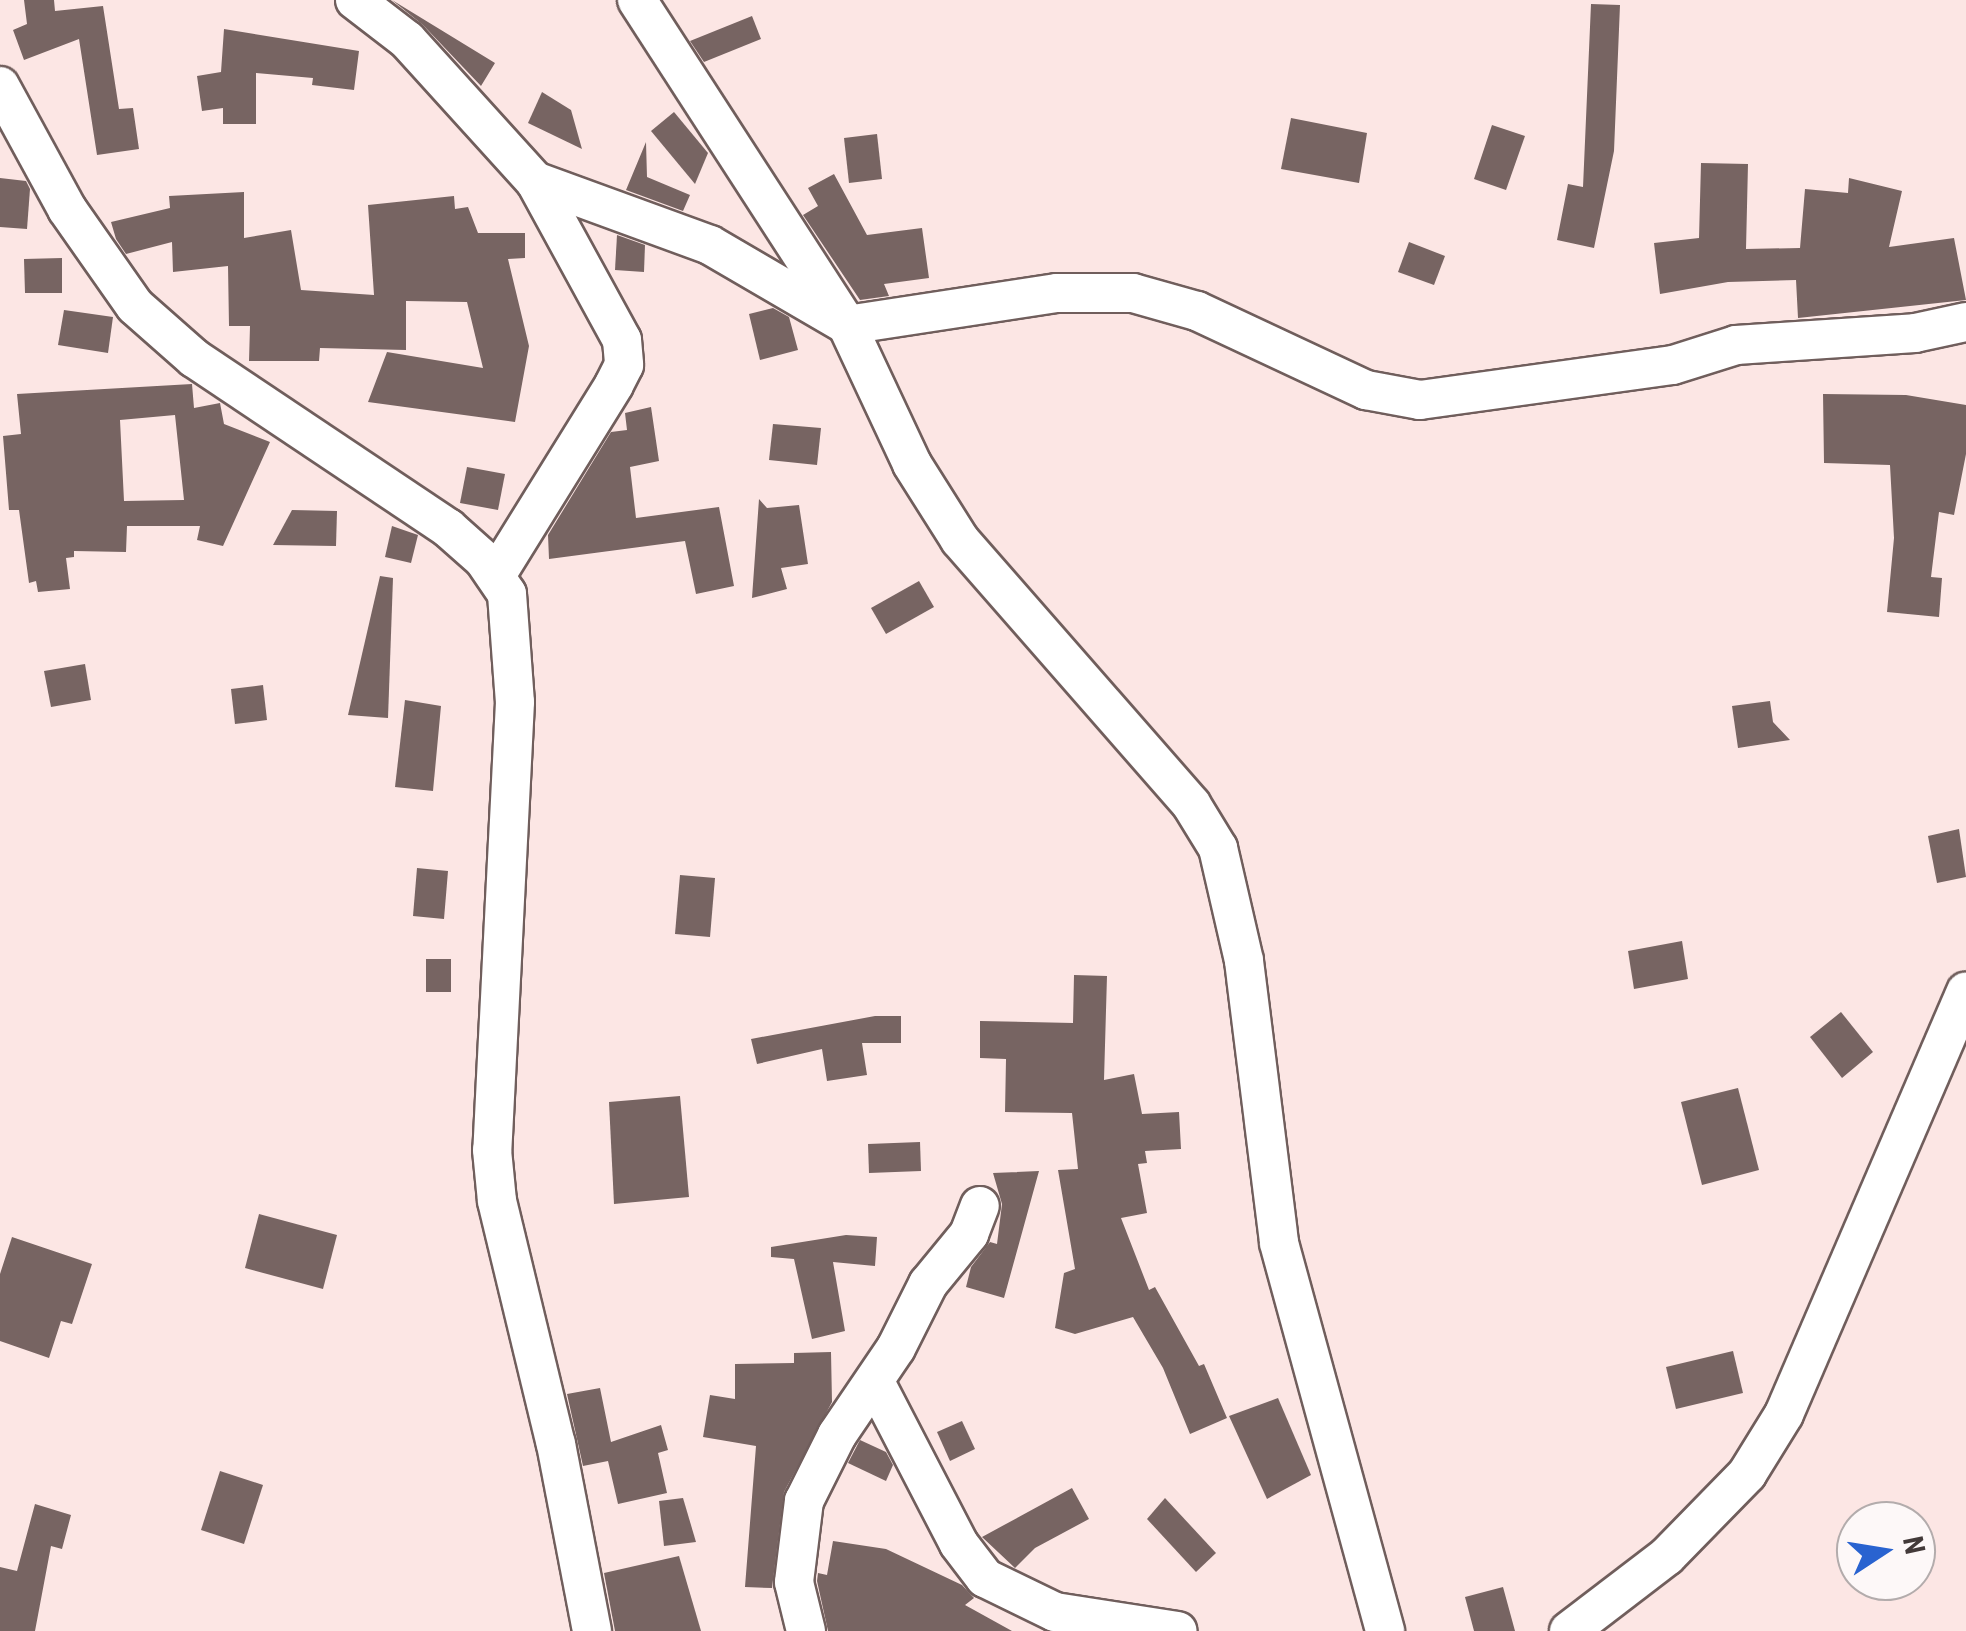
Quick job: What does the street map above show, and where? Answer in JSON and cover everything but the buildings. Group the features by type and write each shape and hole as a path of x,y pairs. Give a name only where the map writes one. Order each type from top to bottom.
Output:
{"street":[{"path":"356,0 407,40 535,181 614,317 624,365 551,495 496,575"},
{"path":"637,0 848,325 912,464 960,540 1190,804 1218,848 1244,961 1278,1243 1385,1631"},
{"path":"0,86 78,226 135,306 194,358 448,528 496,575 507,594 516,659 492,1150 496,1201 592,1631"},
{"path":"535,181 710,245 848,325 1057,294 1133,292 1198,311 1366,390 1420,400 1673,365 1736,344 1915,333 1966,322"},
{"path":"1569,1631 1667,1556 1756,1459 1804,1370 1966,992"},
{"path":"806,1631 794,1582 804,1500 837,1435 876,1382 928,1284 970,1234 980,1206"},
{"path":"876,1382 959,1544 986,1578 1055,1612 1178,1631"}]}
